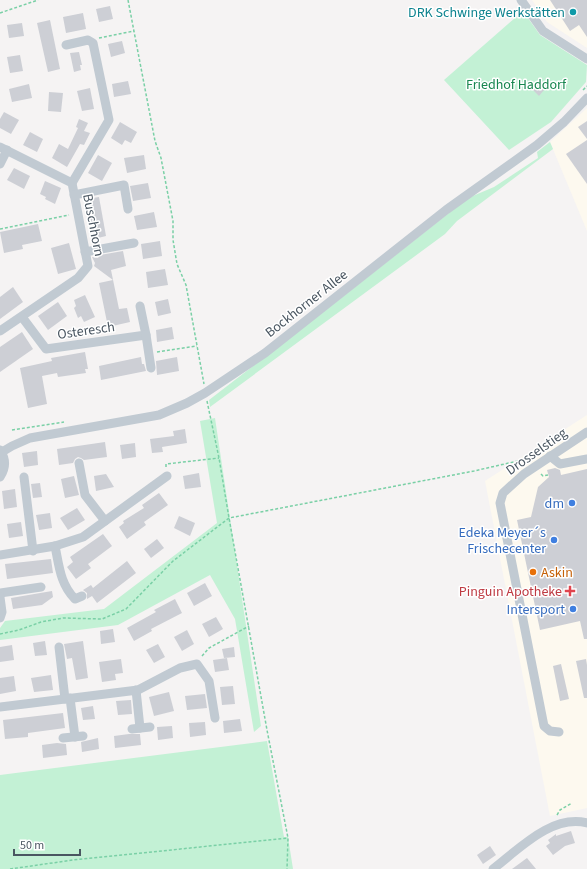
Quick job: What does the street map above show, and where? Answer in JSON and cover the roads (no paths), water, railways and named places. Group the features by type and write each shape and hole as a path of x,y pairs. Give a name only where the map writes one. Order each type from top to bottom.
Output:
{"street":[{"path":"521,0 543,31 587,59"},
{"path":"66,44 88,40 93,43 109,120 72,183"},
{"name":"Bockhorner Allee","path":"0,477 4,466 4,459 1,451 30,438 159,415 187,403 203,388 265,353 446,210 537,145 564,122 587,98"},
{"path":"0,164 4,148"},
{"name":"Buschhorn","path":"0,331 78,278 84,273 88,266 72,183 4,148"},
{"path":"74,195 124,185 128,209"},
{"path":"85,252 134,243"},
{"path":"140,306 151,368"},
{"name":"Osteresch","path":"22,316 46,349 146,335"},
{"name":"Drosselstieg","path":"558,732 550,731 544,726 500,502 502,493 524,474 587,432"},
{"path":"550,456 560,464 587,459"},
{"path":"79,463 85,495 105,521"},
{"path":"0,555 33,551 83,537 167,476"},
{"path":"24,477 33,551"},
{"path":"55,546 63,582 69,593 75,598 82,596"},
{"path":"0,593 41,587"},
{"path":"0,597 2,612 0,618"},
{"path":"58,646 67,699 79,736 63,738"},
{"path":"0,707 136,690 180,668 197,664 210,681 215,718"},
{"path":"136,690 141,728"},
{"path":"493,869 541,832 556,825 578,821 587,823"}],"place":[{"name":"DRK Schwinge Werkstätten","path":"573,12"},
{"name":"dm","path":"572,503"},
{"name":"Edeka Meyer´s Frischecenter","path":"554,540"},
{"name":"Askin","path":"533,572"},
{"name":"Pinguin Apotheke","path":"570,591"},
{"name":"Intersport","path":"573,609"}],"park label":[{"name":"Friedhof Haddorf","path":"516,84"}]}
